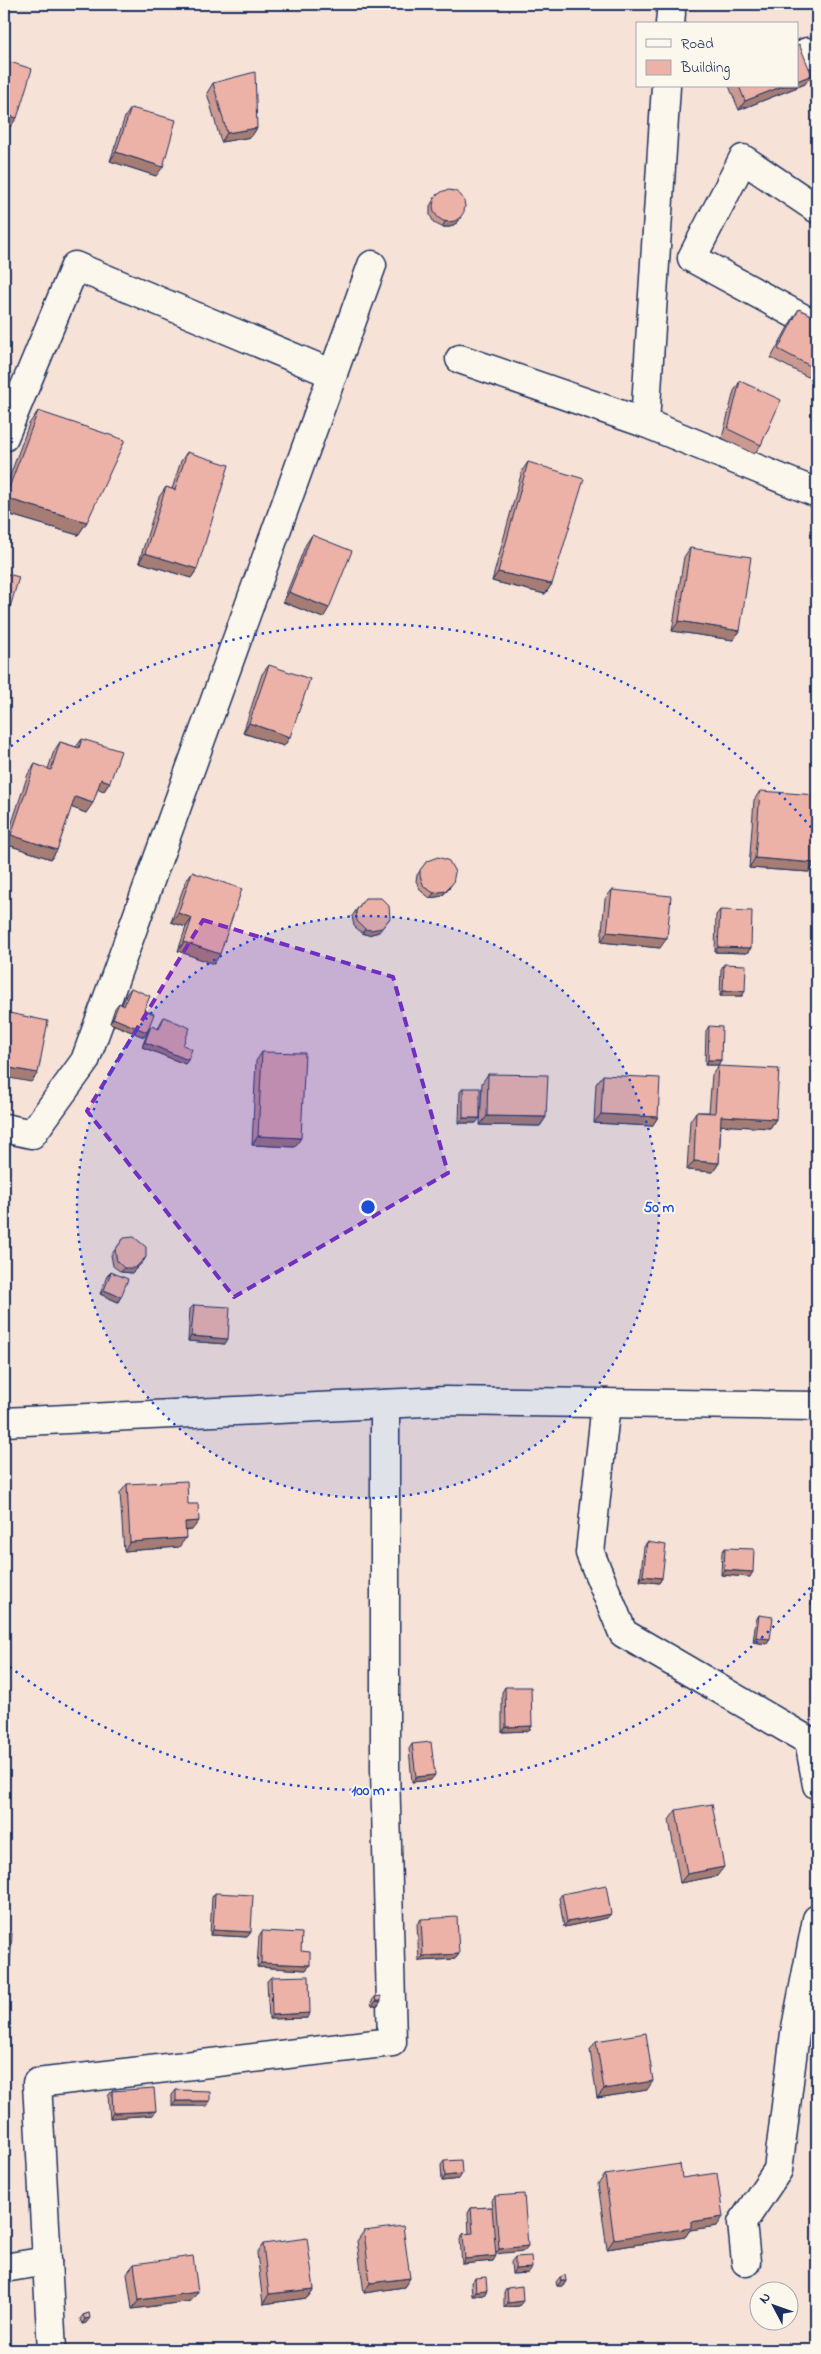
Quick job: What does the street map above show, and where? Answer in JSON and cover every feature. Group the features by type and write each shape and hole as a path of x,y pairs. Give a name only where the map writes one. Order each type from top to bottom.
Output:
{"street":[{"path":"645,423 666,88"},
{"path":"817,209 743,159 692,258 817,326"},
{"path":"4,437 74,266 333,374"},
{"path":"4,1128 32,1134 85,1060 372,266"},
{"path":"460,359 645,423 817,493"},
{"path":"4,1422 445,1401 817,1406"},
{"path":"606,1403 590,1553 623,1633 809,1741 817,1786"},
{"path":"52,2350 37,2084 392,2042 385,1768 384,1404"},
{"path":"746,2262 742,2223 778,2170 795,2033 812,1982 817,1919"},
{"path":"4,2268 47,2261"}],"highlighted area":[{"path":"203,920 393,977 448,1173 234,1297 87,1111"}],"building":[{"path":"798,44 812,75 798,81"},
{"path":"4,60 32,69 17,118 4,114"},
{"path":"255,72 257,128 227,133 213,83"},
{"path":"740,88 778,88 745,101"},
{"path":"131,108 176,120 163,167 116,152"},
{"path":"449,190 461,194 465,206 461,218 449,222 437,218 433,206 437,194"},
{"path":"799,309 817,318 817,361 814,368 778,349"},
{"path":"740,381 781,400 761,445 728,429"},
{"path":"38,411 125,440 87,522 5,498"},
{"path":"187,452 229,465 197,569 145,553 166,487 175,490"},
{"path":"528,462 584,479 552,584 498,572"},
{"path":"312,535 352,551 329,608 289,592"},
{"path":"690,548 751,557 740,631 679,621"},
{"path":"4,573 19,577 4,628"},
{"path":"269,665 310,679 290,737 249,723"},
{"path":"82,739 121,751 110,782 101,779 93,803 75,797 57,850 11,835 35,764 51,770 60,742 79,748"},
{"path":"760,791 817,795 815,863 755,858"},
{"path":"438,857 449,861 455,872 453,883 445,891 434,893 424,887 420,870 427,861"},
{"path":"192,872 242,889 220,954 184,942 192,918 178,913"},
{"path":"612,890 671,896 667,938 607,932"},
{"path":"365,898 381,898 389,906 390,918 382,928 365,929 357,921 356,911"},
{"path":"720,910 752,911 751,948 718,947"},
{"path":"724,964 746,965 745,991 723,991"},
{"path":"131,988 150,996 144,1010 154,1014 147,1032 113,1018 119,1003 124,1006"},
{"path":"4,1012 48,1021 38,1073 4,1067"},
{"path":"164,1017 190,1028 183,1045 192,1049 188,1060 145,1042 151,1026 159,1029"},
{"path":"709,1026 722,1027 721,1060 708,1060"},
{"path":"262,1052 305,1053 301,1138 258,1136"},
{"path":"718,1066 779,1069 776,1119 721,1116 719,1163 694,1161 696,1112 715,1113"},
{"path":"488,1074 548,1075 546,1117 487,1116"},
{"path":"603,1075 660,1078 658,1117 601,1114"},
{"path":"463,1088 480,1088 480,1118 463,1118"},
{"path":"134,1237 146,1247 146,1257 135,1268 124,1268 117,1261 115,1250 124,1238"},
{"path":"111,1272 128,1279 121,1297 104,1290"},
{"path":"194,1305 230,1307 228,1339 191,1336"},
{"path":"187,1481 188,1504 198,1504 199,1521 185,1522 186,1538 130,1542 127,1484"},
{"path":"647,1542 666,1545 662,1578 643,1576"},
{"path":"725,1548 754,1549 753,1572 724,1570"},
{"path":"817,1575 817,1601 814,1600"},
{"path":"759,1615 773,1617 770,1639 756,1637"},
{"path":"505,1687 531,1687 532,1726 506,1727"},
{"path":"431,1742 435,1775 416,1777 412,1744"},
{"path":"712,1804 724,1867 687,1874 676,1810"},
{"path":"606,1885 611,1914 567,1922 562,1894"},
{"path":"215,1893 253,1895 251,1932 213,1930"},
{"path":"457,1917 459,1954 423,1956 421,1919"},
{"path":"262,1931 302,1933 301,1951 310,1952 310,1965 261,1963"},
{"path":"4,1933 12,1933 9,1984 4,1984"},
{"path":"309,1976 310,2013 272,2015 271,1977"},
{"path":"381,1996 381,2001 376,2001 375,1997"},
{"path":"646,2033 653,2081 604,2089 596,2041"},
{"path":"154,2088 156,2111 113,2113 112,2091"},
{"path":"176,2090 210,2091 210,2101 176,2101"},
{"path":"461,2160 462,2174 445,2176 444,2161"},
{"path":"680,2164 682,2178 717,2173 723,2217 691,2222 691,2228 614,2239 605,2175"},
{"path":"524,2194 528,2246 499,2249 495,2196"},
{"path":"492,2207 496,2256 465,2259 463,2234 473,2233 471,2208"},
{"path":"403,2226 410,2278 370,2283 364,2231"},
{"path":"307,2238 314,2289 269,2294 263,2244"},
{"path":"193,2256 198,2292 139,2300 134,2264"},
{"path":"531,2256 532,2268 515,2269 515,2257"},
{"path":"565,2275 566,2281 561,2281 560,2277"},
{"path":"486,2277 487,2290 476,2291 475,2278"},
{"path":"522,2286 523,2301 508,2303 507,2288"},
{"path":"89,2313 90,2318 85,2319 83,2315"}]}
